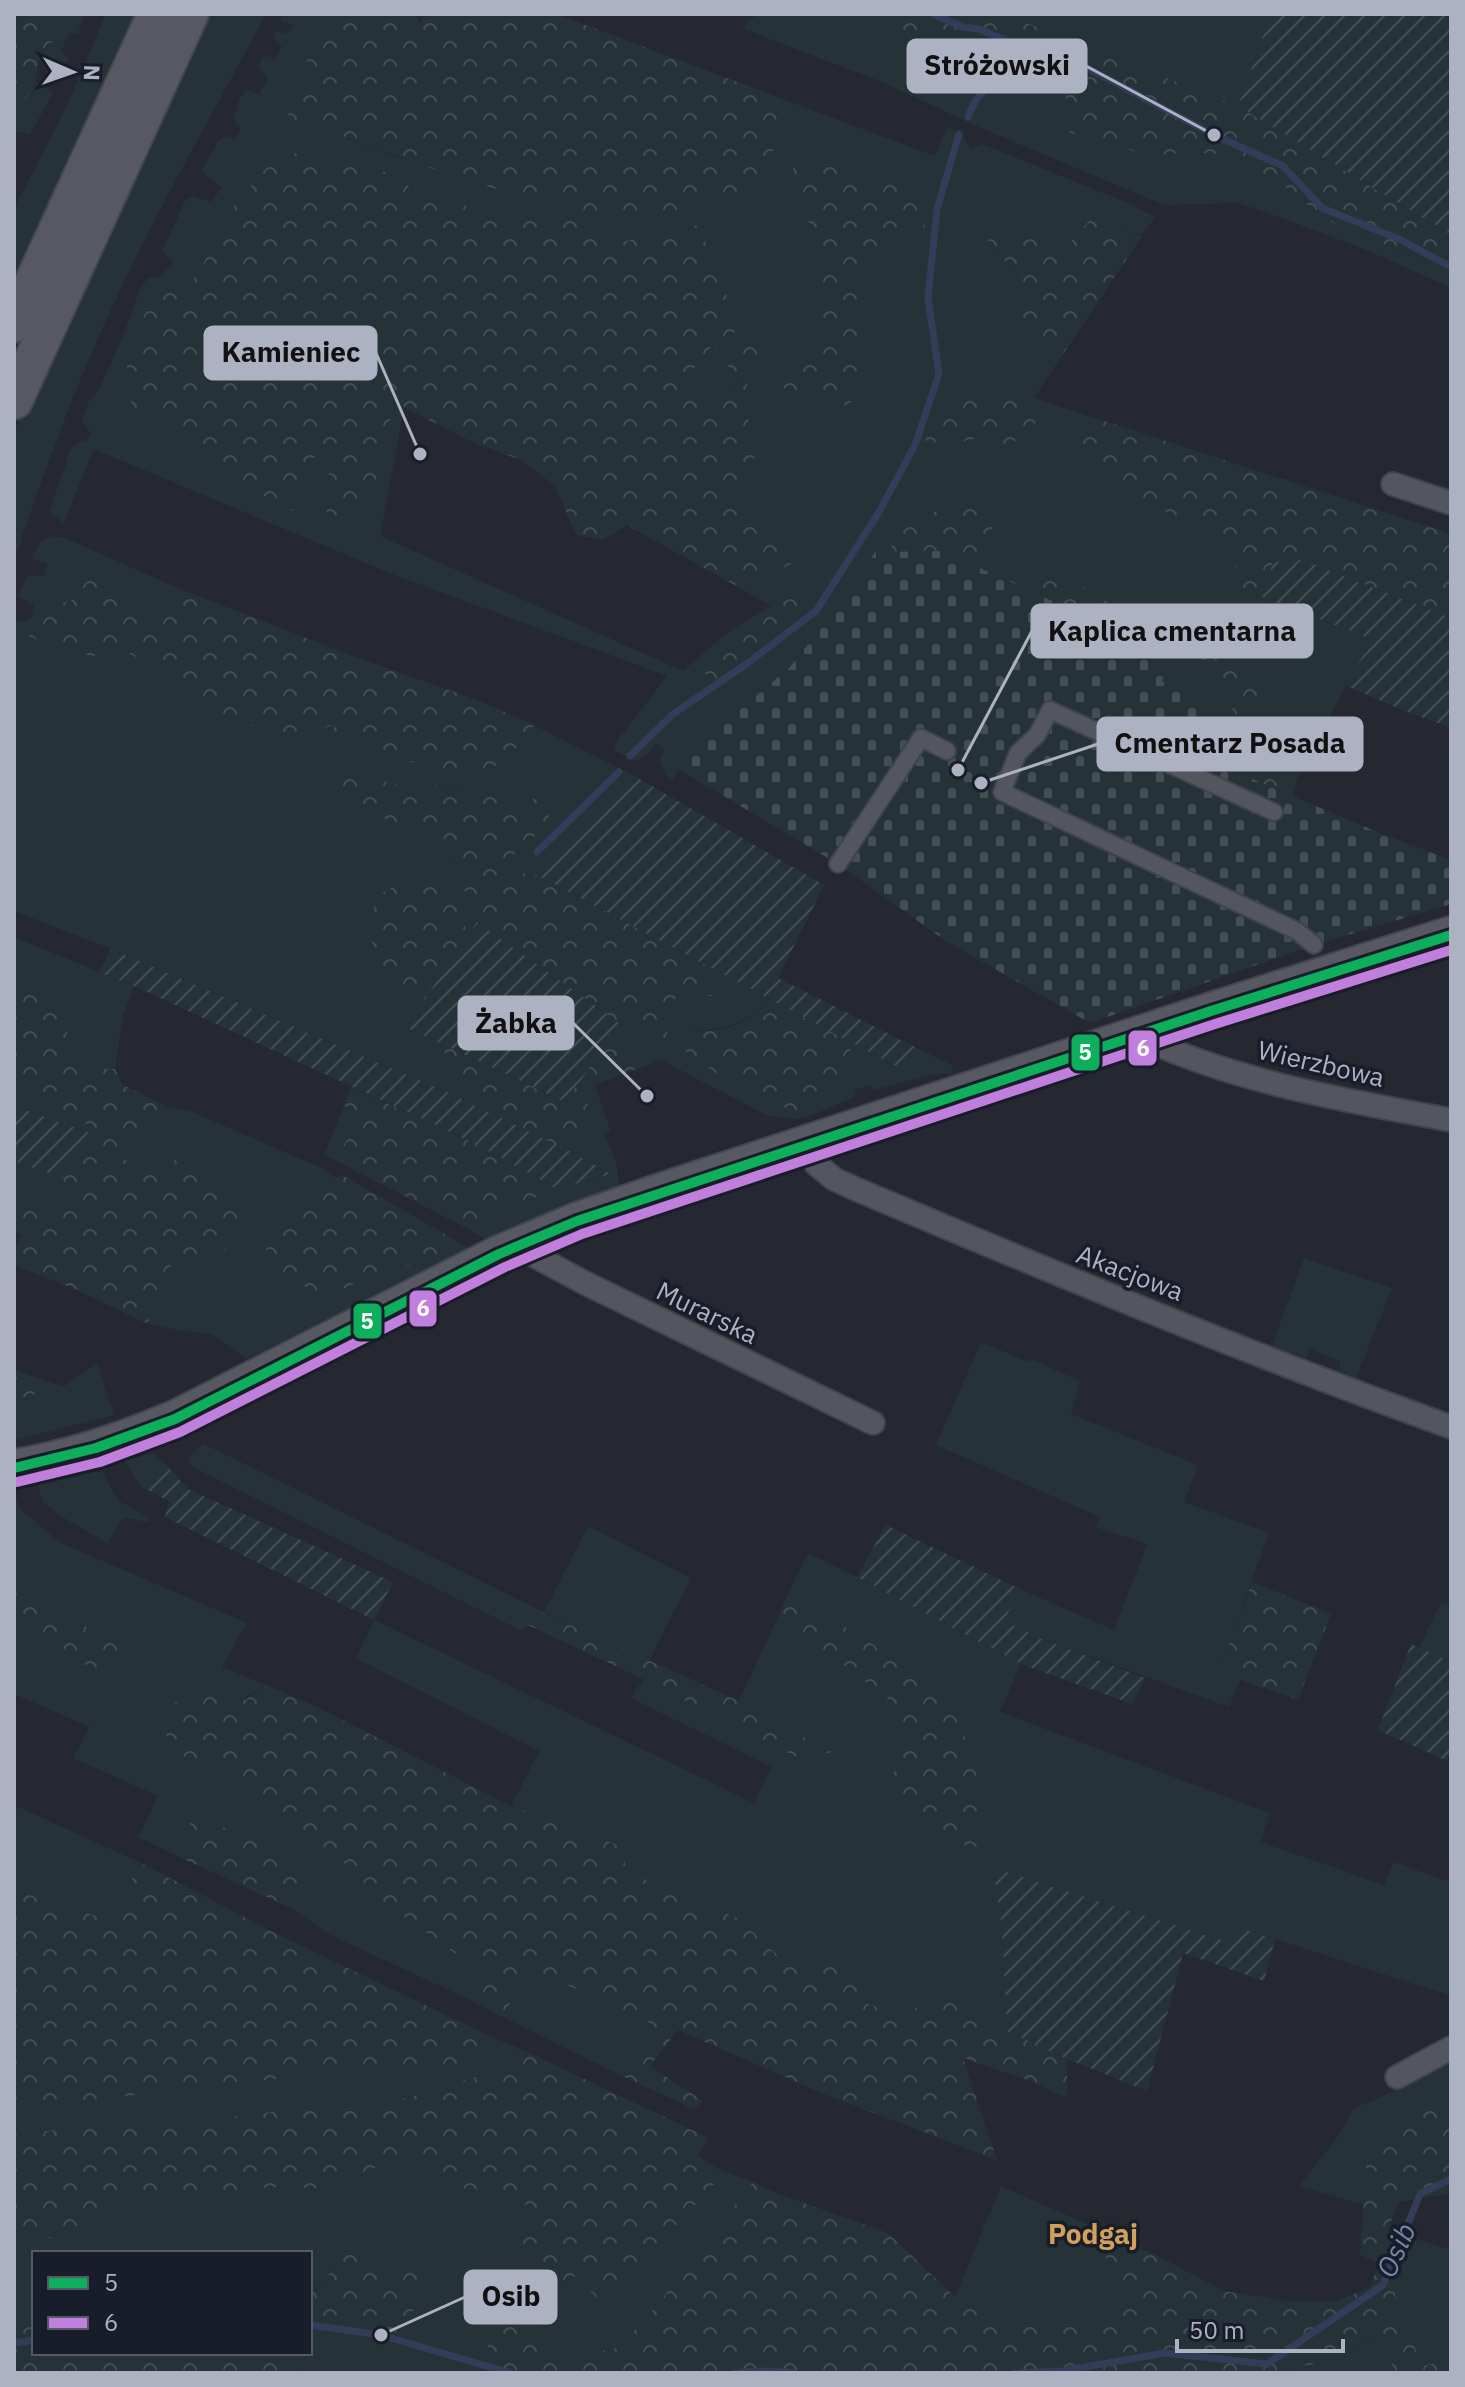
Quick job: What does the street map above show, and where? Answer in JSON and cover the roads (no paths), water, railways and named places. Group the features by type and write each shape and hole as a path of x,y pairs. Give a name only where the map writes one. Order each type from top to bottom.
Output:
{"main road":[{"path":"14,324 156,14"},
{"path":"14,401 190,14"},
{"path":"14,1468 76,1455 175,1419 465,1270 525,1242 627,1203 1451,935"}],"street":[{"path":"1393,484 1451,503"},
{"path":"1274,812 1050,710 1037,735 1018,753 1002,792 1297,931 1314,945"},
{"path":"838,864 921,738 947,751"},
{"name":"Wierzbowa","path":"1136,1035 1170,1052 1220,1069 1329,1097 1451,1120"},
{"name":"Akacjowa","path":"807,1143 816,1164 834,1179 858,1190 1052,1273 1451,1427"},
{"name":"Murarska","path":"525,1242 531,1254 585,1283 873,1423"},
{"path":"1397,2077 1451,2048"}],"waterway":[{"path":"933,14 1005,40 1009,62 1035,65 1047,77 1061,79 1078,63 1214,135 1283,166 1322,208 1399,239 1451,267"},
{"path":"968,117 975,101 1009,62"},
{"path":"630,756 673,714 816,611 879,512 915,445 939,374 928,298 937,209 959,134"},
{"path":"537,852 619,772"},
{"name":"Osib","path":"1016,2373 1063,2371 1164,2353 1267,2364 1383,2285 1420,2194 1451,2179"},
{"name":"Osib","path":"312,2325 381,2335 510,2373"},
{"name":"Osib","path":"14,2343 32,2340"},
{"name":"Osib","path":"736,2373 794,2373"}],"place":[{"name":"Stróżowski","path":"1214,135"},
{"name":"Kamieniec","path":"420,454"},
{"name":"Kaplica cmentarna","path":"958,770"},
{"name":"Cmentarz Posada","path":"981,783"},
{"name":"Żabka","path":"647,1096"},
{"name":"Osib","path":"381,2335"}],"district":[{"name":"Podgaj","path":"1093,2234"}]}
